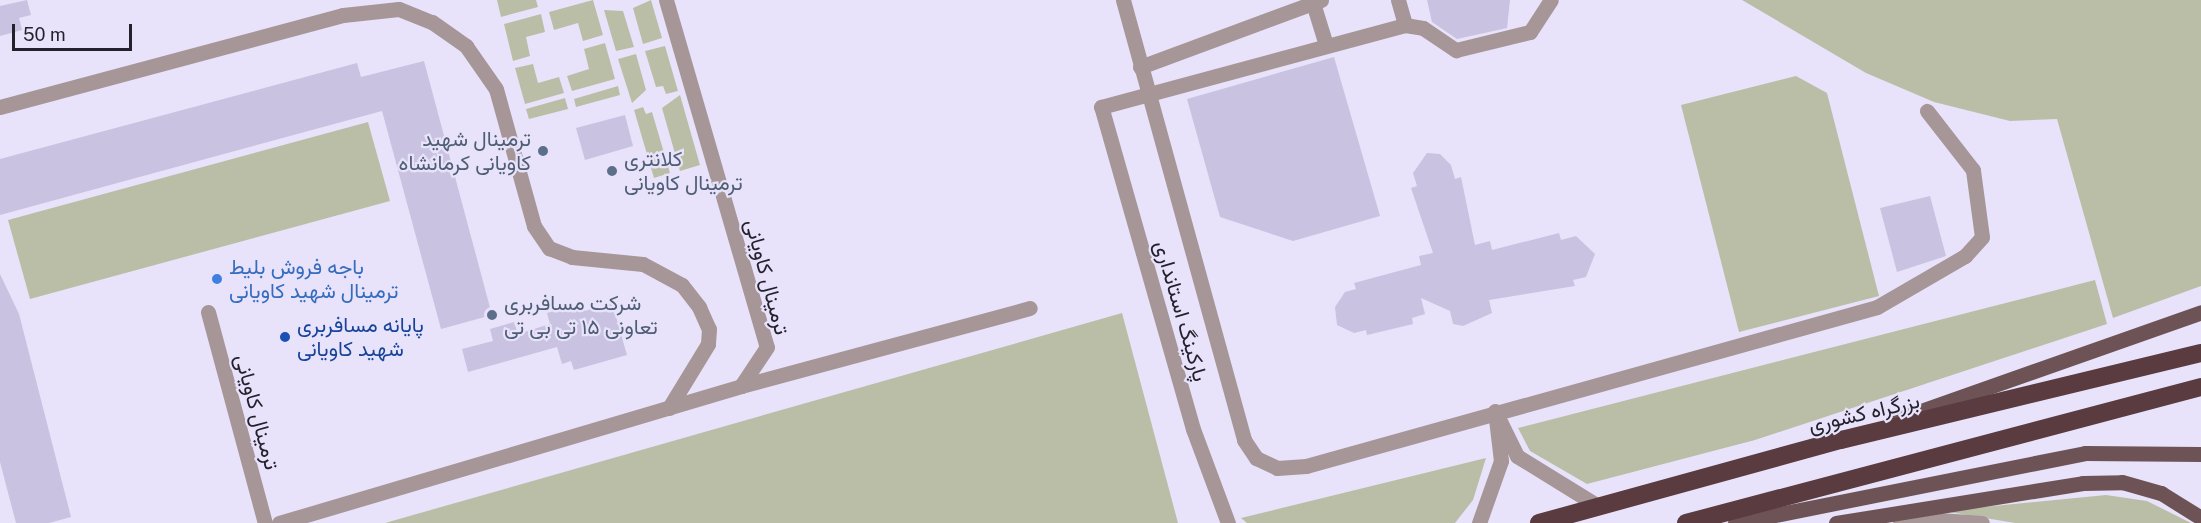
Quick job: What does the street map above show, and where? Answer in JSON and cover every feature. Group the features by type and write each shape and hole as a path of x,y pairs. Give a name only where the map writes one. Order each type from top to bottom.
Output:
{"highway":[{"name":"بزرگراه کشوری","path":"1539,523 1841,440 2201,353"},
{"path":"1686,523 2201,387"}],"main road":[{"path":"1841,440 2201,312"},
{"path":"1735,523 2085,453 2201,454"},
{"path":"1836,523 2083,483 2122,482 2161,493 2201,518"}],"street":[{"name":"ترمینال کاویانی","path":"666,0 767,347 741,386"},
{"path":"1123,0 1244,440 1256,458 1277,468 1306,466 1495,411 1877,307 1965,256 1983,237 1973,170 1927,111"},
{"path":"1398,0 1405,25"},
{"path":"1148,93 1405,25 1423,28 1456,50 1530,32 1551,0"},
{"path":"1140,67 1317,2 1326,45"},
{"path":"0,107 343,15 399,9 432,22 466,46 496,90 534,226 549,248 572,257 643,264 682,285 699,307 709,329 708,344 669,408"},
{"name":"پارکینگ استانداری","path":"1148,93 1101,107 1193,429 1228,523"},
{"path":"279,523 741,386 1030,308"},
{"name":"ترمینال کاویانی","path":"208,312 265,523"},
{"path":"1495,411 1517,456 1598,506"},
{"path":"1479,523 1501,461 1495,411"},
{"path":"1880,516 1982,523"}],"green space":[{"path":"497,0 536,0 538,7 501,17"},
{"path":"593,0 603,35 583,41 578,23 554,30 549,12"},
{"path":"651,0 662,38 643,44 633,8"},
{"path":"1742,0 2201,0 2201,286 2113,318 2057,119 2010,121 1934,102 1866,73"},
{"path":"604,10 623,11 634,47 616,51"},
{"path":"541,14 545,32 526,37 530,56 513,61 504,24"},
{"path":"605,43 615,79 572,91 567,76 589,69 584,49"},
{"path":"665,46 678,91 666,94 663,86 656,87 645,51"},
{"path":"636,54 646,90 632,103 618,59"},
{"path":"533,64 538,83 559,77 564,93 525,104 515,68"},
{"path":"1796,76 1827,93 1879,296 1739,332 1681,105"},
{"path":"618,86 620,95 576,107 574,99"},
{"path":"680,95 700,165 680,171 662,108"},
{"path":"565,98 568,109 529,119 526,109"},
{"path":"643,107 646,114 652,112 670,173 654,178 634,110"},
{"path":"368,122 390,201 30,299 8,220"},
{"path":"2095,280 2107,324 1755,440 1587,484 1530,451 1518,428"},
{"path":"1122,313 1178,523 385,523"},
{"path":"1486,458 1473,500 1455,523 1247,523 1241,518"},
{"path":"2106,495 2147,501 2191,523 2015,523 1943,511"}],"building":[{"path":"27,0 31,15 19,18 22,30 0,36 0,6"},
{"path":"1427,0 1510,0 1507,28 1457,39 1432,22"},
{"path":"1334,57 1380,216 1293,241 1220,217 1187,99"},
{"path":"424,61 492,315 441,329 382,111 0,215 0,159 357,63 361,77"},
{"path":"625,115 633,146 585,160 576,128"},
{"path":"1427,153 1440,154 1451,165 1455,179 1461,177 1475,245 1490,241 1492,250 1559,233 1561,240 1576,236 1595,254 1586,277 1573,280 1575,286 1489,300 1492,313 1463,326 1453,324 1450,311 1421,298 1425,314 1412,318 1413,324 1367,335 1366,330 1354,333 1337,325 1335,307 1345,292 1356,289 1354,283 1421,265 1419,256 1433,253 1411,188 1417,186 1413,173"},
{"path":"1930,196 1946,256 1897,272 1880,208"},
{"path":"0,274 19,314 71,517 49,523 16,523 0,462"},
{"path":"582,303 585,311 612,303 627,355 574,370 571,361 562,364 557,347 468,372 462,349 493,341 490,329 514,322 518,334 550,324 547,313"}],"place":[{"name":"ترمینال شهید کاویانی کرمانشاه","path":"543,151"},
{"name":"کلانتری ترمینال کاویانی","path":"612,171"},
{"name":"باجه فروش بلیط ترمینال شهید کاویانی","path":"217,279"},
{"name":"شرکت مسافربری تعاونی ۱۵ تی بی تی","path":"492,315"},
{"name":"پايانه مسافربری شهید کاویانی","path":"285,337"}]}
